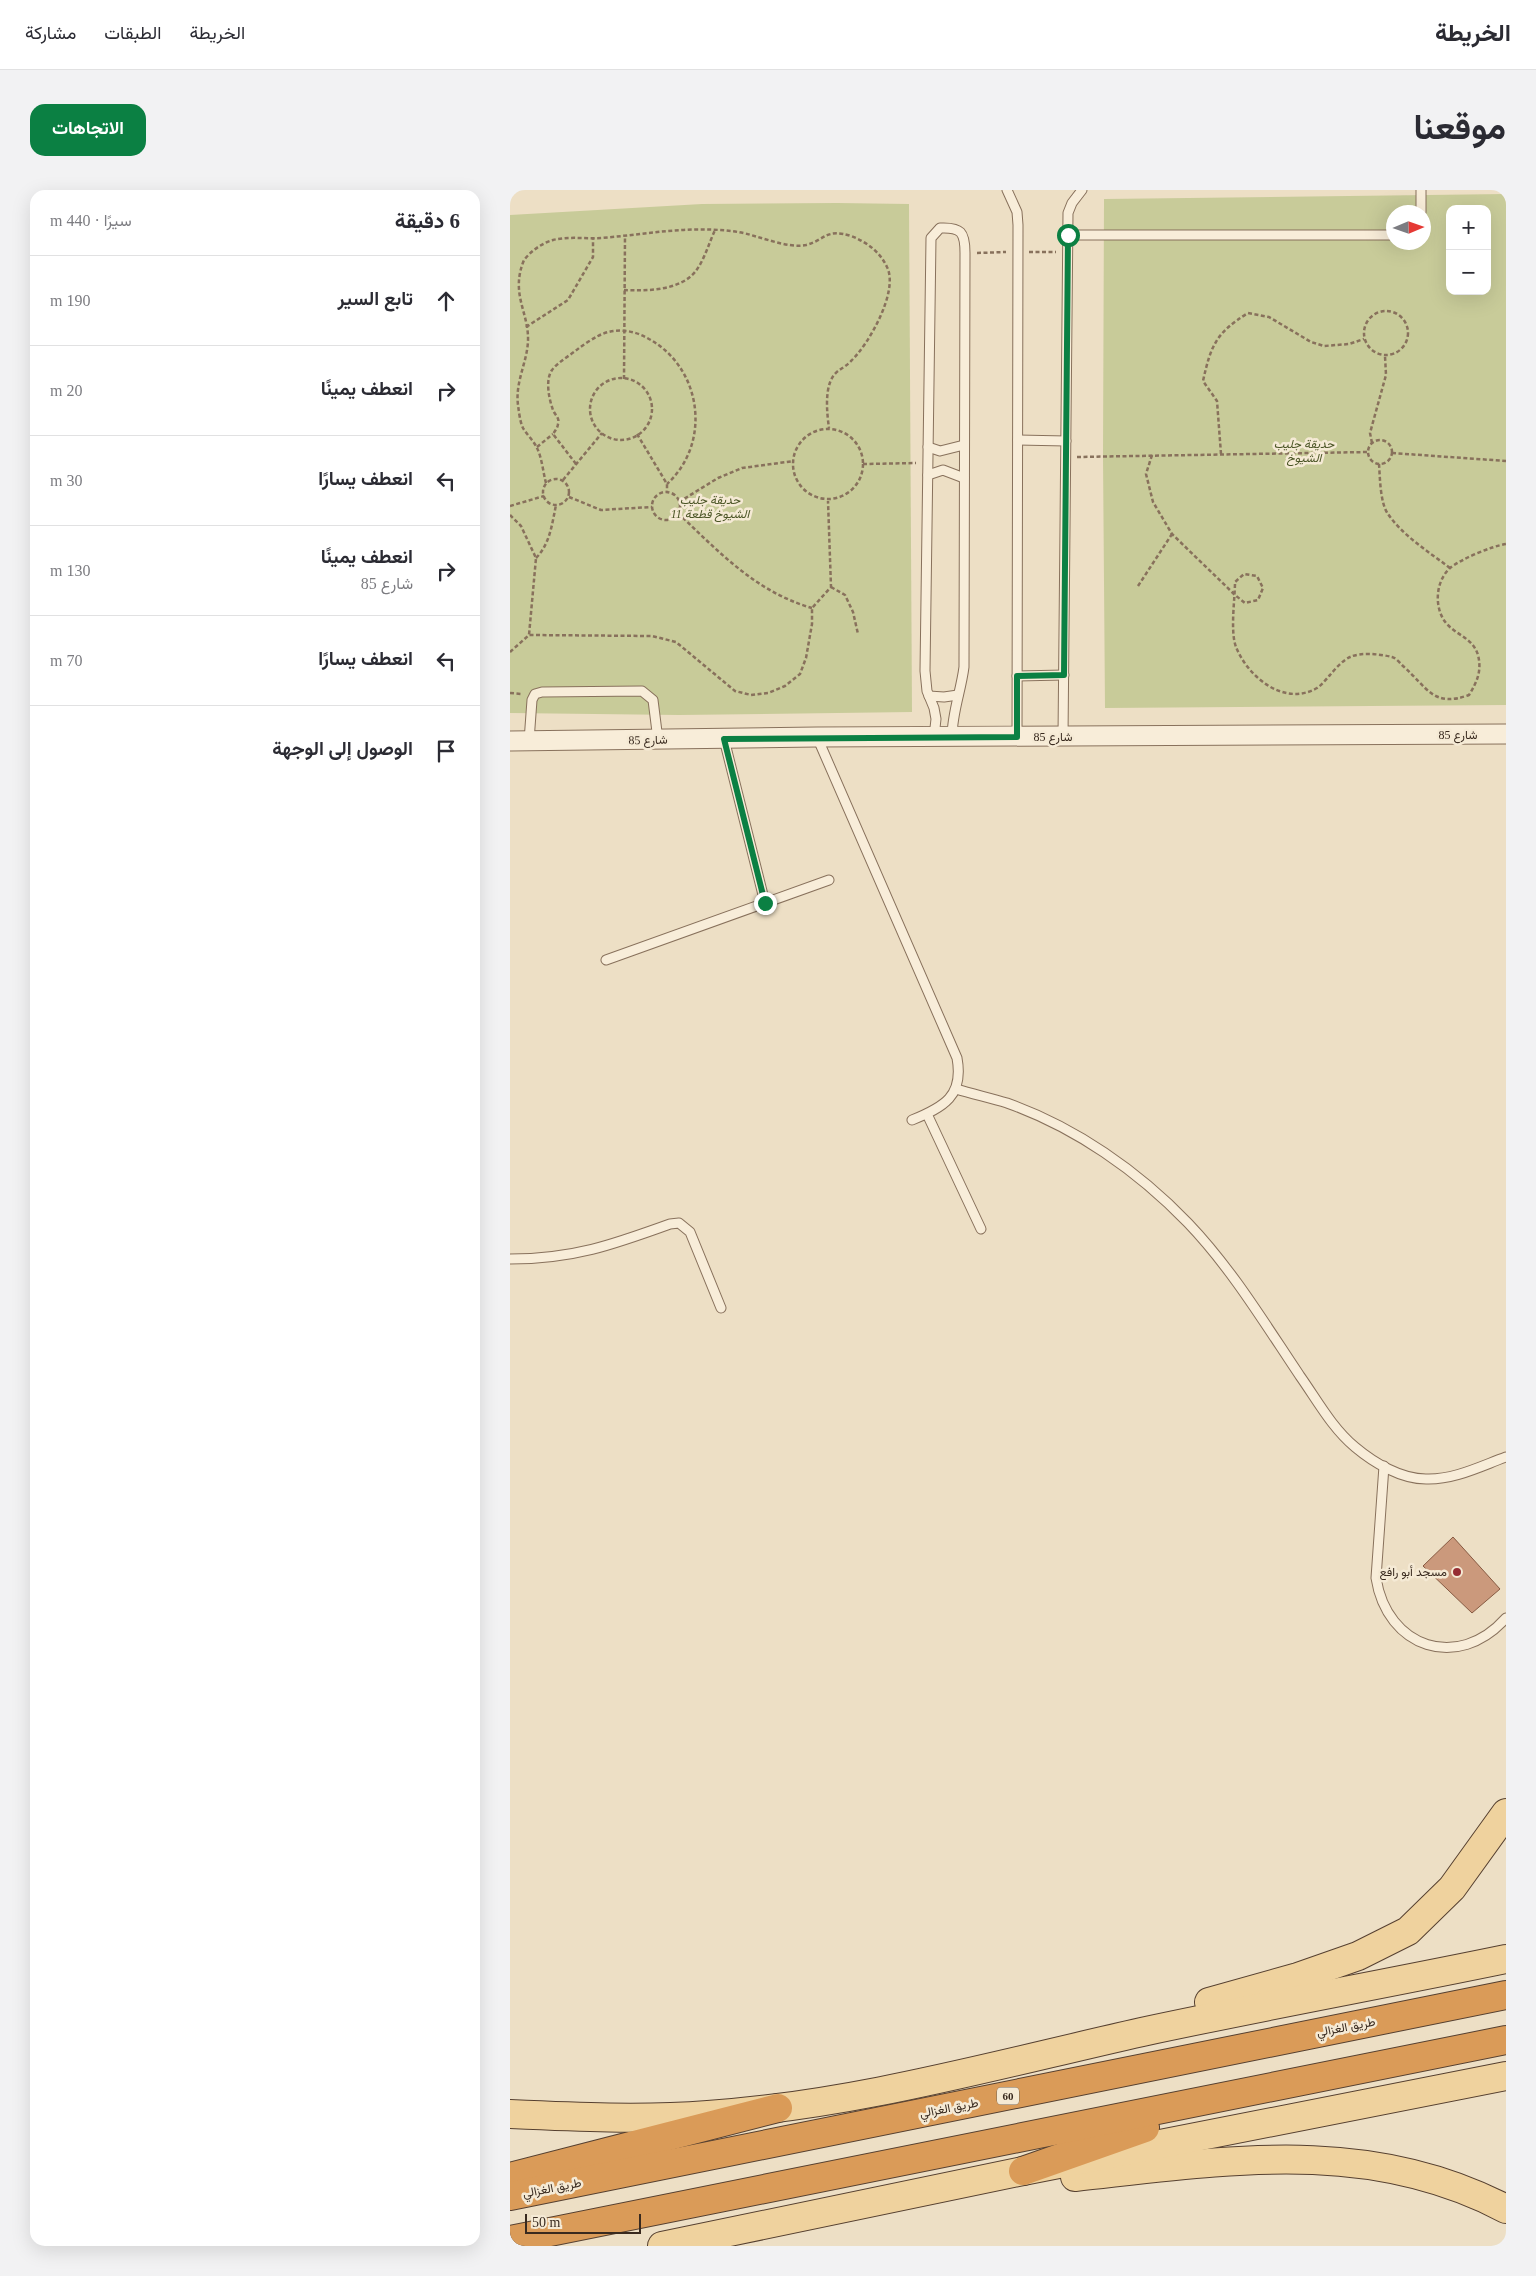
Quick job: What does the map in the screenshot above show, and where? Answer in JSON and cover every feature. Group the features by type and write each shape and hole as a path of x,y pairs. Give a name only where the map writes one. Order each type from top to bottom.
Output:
{"highway":[{"name":"طريق الغزالي","path":"510,2196 1506,1995"},
{"path":"510,2240 1237,2096 1506,2040"},
{"path":"1023,2171 1237,2096"},
{"path":"510,2177 778,2108"}],"main road":[{"path":"1146,2032 1202,2004 1298,1977 1358,1956 1408,1931 1452,1888 1506,1813"},
{"path":"510,2114 630,2119 710,2115 778,2108 906,2086 1146,2032 1506,1959"},
{"path":"662,2246 1023,2171 1506,2076"},
{"path":"890,2198 1225,2161 1294,2158 1360,2162 1413,2172 1474,2192 1506,2209"}],"street":[{"name":"شارع 85","path":"510,741 817,737 1506,734"}],"lane":[{"path":"1007,190 1017,212 1018,225 1017,737"},
{"path":"1063,737 1068,213 1072,203 1082,190"},
{"path":"1421,190 1421,205"},
{"path":"954,227 961,232 965,240 964,667 952,719 943,737 929,696 925,670 931,238 940,228 954,227"},
{"path":"1068,235 1386,234"},
{"path":"1018,440 1066,440"},
{"path":"928,447 940,451 964,445"},
{"path":"928,475 944,470 964,478"},
{"path":"1017,676 1064,675"},
{"path":"529,741 532,700 535,694 542,692 642,691 653,700 658,740"},
{"path":"929,696 944,697 958,695"},
{"path":"817,737 957,1058 959,1073 956,1089 950,1100 928,1114 912,1120"},
{"path":"724,739 765,903"},
{"path":"606,960 829,880"},
{"path":"956,1089 1008,1104 1057,1125 1104,1152 1148,1185 1188,1223 1224,1265 1332,1422 1355,1447 1384,1466 1411,1478 1440,1479 1469,1471 1506,1457"},
{"path":"928,1114 981,1229"},
{"path":"510,1259 585,1253 670,1224 679,1223 690,1232 722,1308"},
{"path":"1384,1466 1376,1578 1379,1596 1392,1620 1412,1638 1429,1645 1446,1648 1464,1646 1482,1640 1506,1618"}],"path":[{"path":"546,483 537,447 523,428 518,405 517,386 525,363 528,341 526,327 515,300 517,278 523,262 533,249 552,240 625,236 689,228 740,232 777,242 805,245 833,233 851,236 874,248 888,268 890,286 869,338 850,362 837,370 830,382 827,410 829,428"},
{"path":"624,290 644,291 673,287 694,273 715,230"},
{"path":"624,379 625,236"},
{"path":"526,327 568,300 593,257 593,238"},
{"path":"1388,309 1401,315 1409,326 1408,341 1399,352 1386,356 1372,351 1364,339 1365,325 1374,313 1388,309"},
{"path":"1221,454 1217,401 1203,381 1210,351 1216,338 1226,327 1248,313 1269,317 1311,342 1324,346 1349,344 1364,339"},
{"path":"537,447 553,434 558,425 548,385 552,370 598,335 624,331 637,332 662,346 681,367 693,394 697,422 691,450 677,476 667,484"},
{"path":"1372,443 1381,440 1389,444 1392,453 1388,462 1380,464 1371,460 1368,452 1372,443 1370,433 1386,375 1386,356"},
{"path":"612,378 624,379 632,379 647,391 652,410 645,428 637,434 629,439 609,438 594,426 589,407 596,389 612,378"},
{"path":"829,428 850,435 863,454 863,476 849,494 828,501 807,494 794,475 794,452 808,434 829,428"},
{"path":"563,480 602,432"},
{"path":"553,434 576,464"},
{"path":"637,434 667,484 667,492"},
{"path":"1066,458 1368,452"},
{"path":"1392,453 1506,461"},
{"path":"1152,455 1146,474 1153,502 1172,534 1235,595 1245,603 1258,600 1263,588 1257,576 1244,574 1235,582 1235,595 1235,646 1247,666 1262,682 1284,694 1302,694 1318,688 1350,657 1370,654 1394,657 1432,696 1453,700 1469,695 1479,677 1478,654 1466,637 1447,624 1437,605 1440,582 1450,568 1492,546 1506,544"},
{"path":"679,502 718,478 742,468 794,461"},
{"path":"863,464 928,462"},
{"path":"1380,464 1380,483 1387,513 1411,537 1450,568"},
{"path":"554,479 563,480 569,487 569,497 564,503 556,506 548,503 543,489 546,483 554,479"},
{"path":"659,493 672,493 679,502 678,513 673,518 666,520 654,514 652,507 653,499 659,493"},
{"path":"510,506 544,496"},
{"path":"569,497 601,510 652,507"},
{"path":"529,634 652,636 676,642 735,691 751,694 768,693 784,686 800,674 806,658 812,624 812,608 831,587 828,501"},
{"path":"536,558 543,551 548,540 556,506"},
{"path":"678,513 759,585 788,601 812,608"},
{"path":"510,514 521,526 536,558 529,634 510,652"},
{"path":"1138,586 1172,534"},
{"path":"831,587 846,595 853,612 858,634"}],"green space":[{"name":"حديقة جليب الشيوخ","path":"1506,194 1506,705 1105,708 1103,457 1104,199"},
{"name":"حديقة جليب الشيوخ قطعة 11","path":"702,204 909,204 912,712 679,715 510,713 510,215"}],"building":[{"name":"مسجد أبو رافع","path":"1453,1537 1500,1589 1472,1613 1423,1566"}],"place":[{"name":"مسجد أبو رافع","path":"1457,1572"}],"route":[{"path":"765,903 724,739 1017,737 1017,676 1064,675 1068,235"}]}
